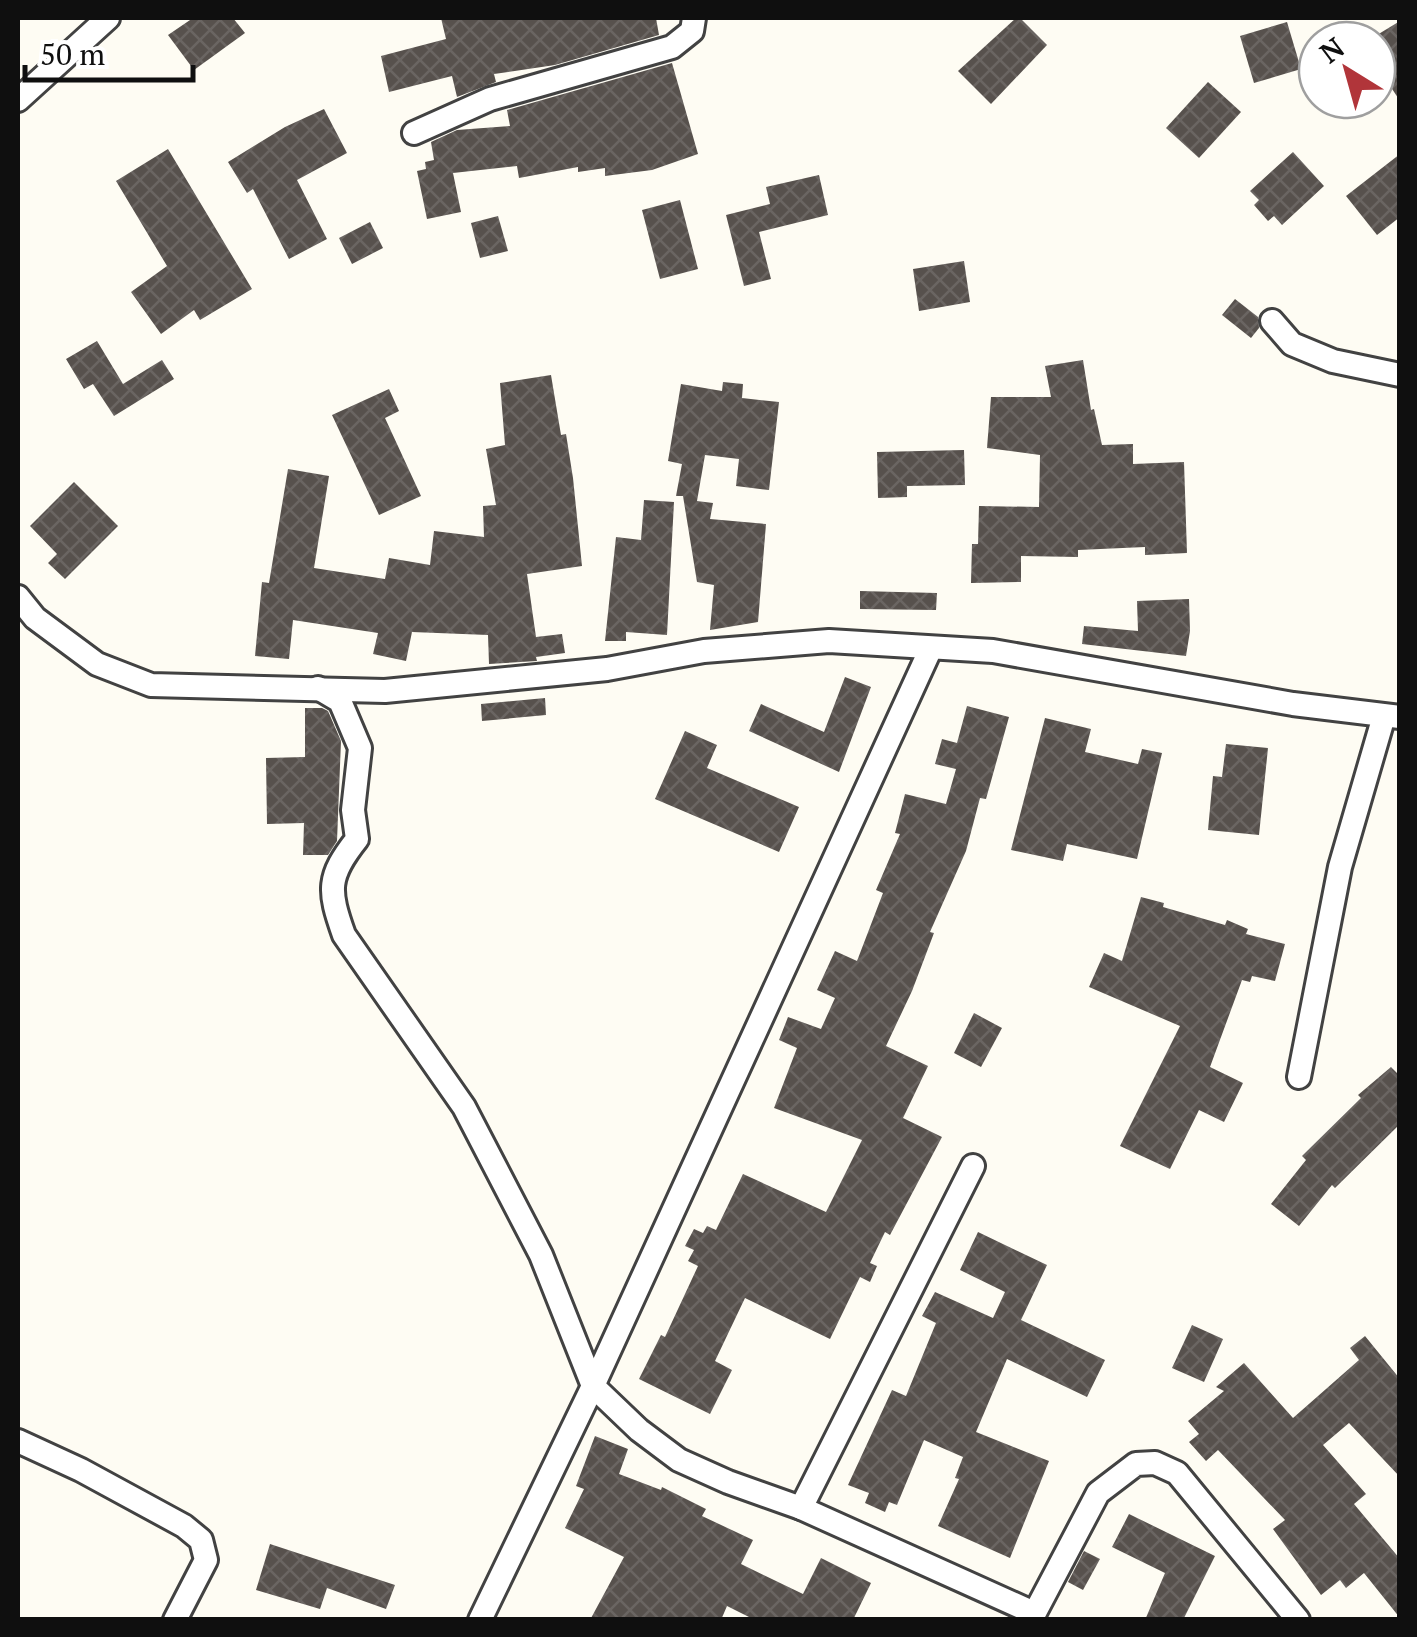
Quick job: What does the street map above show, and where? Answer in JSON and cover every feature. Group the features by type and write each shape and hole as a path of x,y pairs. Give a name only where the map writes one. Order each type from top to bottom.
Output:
{"street":[{"path":"18,100 108,18"},
{"path":"414,134 490,99 672,47 692,31 694,18"},
{"path":"1272,320 1292,344 1333,360 1400,376"},
{"path":"18,597 36,618 97,664 151,685 386,690 607,668 704,652 830,642 993,651 1292,704 1392,716 1340,867 1299,1077"},
{"path":"480,1620 592,1386 931,648"},
{"path":"318,688 340,701 360,748 353,810 357,839 335,866 333,904 344,935 464,1107 541,1256 592,1386 678,1460 800,1508 1033,1616 1098,1493 1136,1464 1155,1463 1176,1472 1298,1620"},
{"path":"800,1508 973,1166"},
{"path":"18,1440 81,1470 184,1526 202,1540 206,1560 175,1620"}],"building":[{"path":"193,18 233,18 245,33 194,70 168,35"},
{"path":"441,18 656,18 659,35 555,65 494,74 496,82 457,97 452,76 389,92 381,56 446,39"},
{"path":"1016,18 1047,45 991,104 958,71"},
{"path":"1400,21 1400,101 1397,96"},
{"path":"1287,22 1297,70 1254,83 1240,36"},
{"path":"672,63 698,154 652,170 605,176 605,168 578,172 578,167 519,178 517,166 453,173 461,212 427,219 417,171 426,169 425,162 434,160 431,142 457,130 510,126 507,110"},
{"path":"1208,82 1241,112 1199,158 1166,128"},
{"path":"324,109 347,153 297,180 327,239 289,259 253,189 247,193 228,162 285,127"},
{"path":"168,149 252,289 200,320 194,310 161,334 131,292 167,266 116,181"},
{"path":"1293,152 1324,186 1282,225 1274,216 1268,221 1254,205 1259,200 1250,191"},
{"path":"1400,154 1400,217 1377,235 1346,196"},
{"path":"819,175 828,215 759,232 771,279 744,286 726,215 770,204 766,187"},
{"path":"680,200 698,269 660,279 642,210"},
{"path":"498,216 508,251 480,258 471,223"},
{"path":"370,222 383,248 352,264 339,238"},
{"path":"964,261 970,302 919,311 913,269"},
{"path":"1235,299 1258,317 1259,328 1251,338 1222,315"},
{"path":"97,341 123,384 162,360 174,379 114,416 93,384 84,389 66,359"},
{"path":"1083,360 1091,410 1094,409 1102,445 1133,444 1133,464 1184,462 1187,553 1145,555 1145,547 1078,550 1078,557 1021,556 1021,582 971,583 972,544 978,544 979,506 1039,507 1040,455 987,448 991,397 1051,397 1045,366"},
{"path":"551,375 561,435 566,434 582,566 527,574 536,637 562,634 565,653 536,657 537,661 489,664 488,635 412,632 406,661 373,654 378,633 293,620 289,659 255,656 262,582 269,583 288,469 329,476 314,568 385,579 389,558 430,565 434,531 484,537 483,506 496,505 486,449 505,445 500,383"},
{"path":"723,382 743,384 742,398 779,402 769,490 736,486 739,459 705,455 697,501 713,503 710,519 766,524 758,622 710,630 714,585 697,582 683,496 676,496 682,464 668,461 681,384 722,391"},
{"path":"389,389 399,411 385,418 421,496 379,515 332,415"},
{"path":"964,450 965,485 907,486 907,497 878,498 877,452"},
{"path":"74,482 118,526 65,579 48,563 57,554 30,526"},
{"path":"644,500 674,502 667,635 626,632 626,641 605,641 616,537 641,540"},
{"path":"860,591 937,593 936,610 860,609"},
{"path":"1189,599 1186,656 1082,644 1084,626 1138,631 1137,601"},
{"path":"845,677 871,687 839,772 749,731 761,704 824,732"},
{"path":"545,698 546,715 482,721 481,704"},
{"path":"967,706 1009,717 986,799 980,798 966,851 930,932 934,933 912,991 886,1046 928,1066 903,1118 942,1137 890,1235 885,1232 870,1263 877,1266 870,1282 860,1277 830,1339 745,1298 715,1361 732,1370 710,1414 639,1379 661,1335 665,1337 698,1266 688,1261 694,1250 685,1246 694,1229 703,1233 707,1226 716,1230 743,1174 826,1212 862,1140 774,1108 797,1048 779,1040 788,1017 821,1029 835,998 817,990 835,951 857,961 883,893 876,890 900,834 895,833 905,794 946,804 956,769 935,764 942,739 957,743"},
{"path":"305,708 328,711 341,741 337,841 328,855 303,855 304,823 267,824 266,758 305,757"},
{"path":"1045,718 1091,729 1085,752 1138,764 1142,749 1162,753 1137,859 1067,844 1063,861 1011,850"},
{"path":"685,731 717,745 707,768 799,807 779,852 655,799"},
{"path":"1226,744 1268,748 1259,835 1208,830 1213,776 1222,777"},
{"path":"1141,897 1225,925 1227,920 1248,929 1246,934 1285,944 1275,981 1252,976 1250,982 1242,980 1210,1067 1243,1083 1224,1122 1199,1110 1170,1169 1120,1146 1180,1026 1089,987 1104,953 1122,961"},
{"path":"974,1013 1002,1028 981,1067 954,1053"},
{"path":"1391,1067 1400,1076 1400,1124 1335,1188 1332,1185 1299,1226 1271,1204 1306,1160 1302,1156 1361,1098 1358,1095"},
{"path":"978,1232 1047,1265 1021,1320 1105,1360 1087,1397 1007,1359 976,1432 1049,1461 1010,1558 938,1526 959,1479 955,1478 963,1457 924,1440 897,1505 889,1502 885,1512 865,1503 869,1493 848,1485 892,1390 906,1396 936,1323 922,1316 935,1292 993,1318 1005,1292 960,1270"},
{"path":"1192,1325 1223,1339 1204,1382 1172,1368"},
{"path":"1365,1336 1400,1379 1400,1477 1349,1423 1323,1445 1366,1494 1354,1504 1400,1559 1400,1618 1364,1573 1346,1588 1340,1580 1321,1595 1273,1529 1285,1520 1218,1450 1206,1461 1189,1442 1199,1434 1188,1421 1224,1391 1216,1387 1244,1363 1293,1418 1359,1360 1350,1348"},
{"path":"595,1436 628,1449 619,1474 661,1490 662,1487 706,1509 702,1516 753,1540 741,1564 803,1594 821,1558 871,1583 853,1620 755,1620 727,1606 721,1620 590,1620 624,1557 565,1528 584,1489 576,1486"},
{"path":"1129,1514 1215,1556 1183,1620 1145,1620 1165,1573 1112,1547"},
{"path":"270,1544 395,1585 386,1609 327,1588 320,1609 256,1590"},
{"path":"1084,1551 1100,1559 1083,1590 1068,1582"}]}
